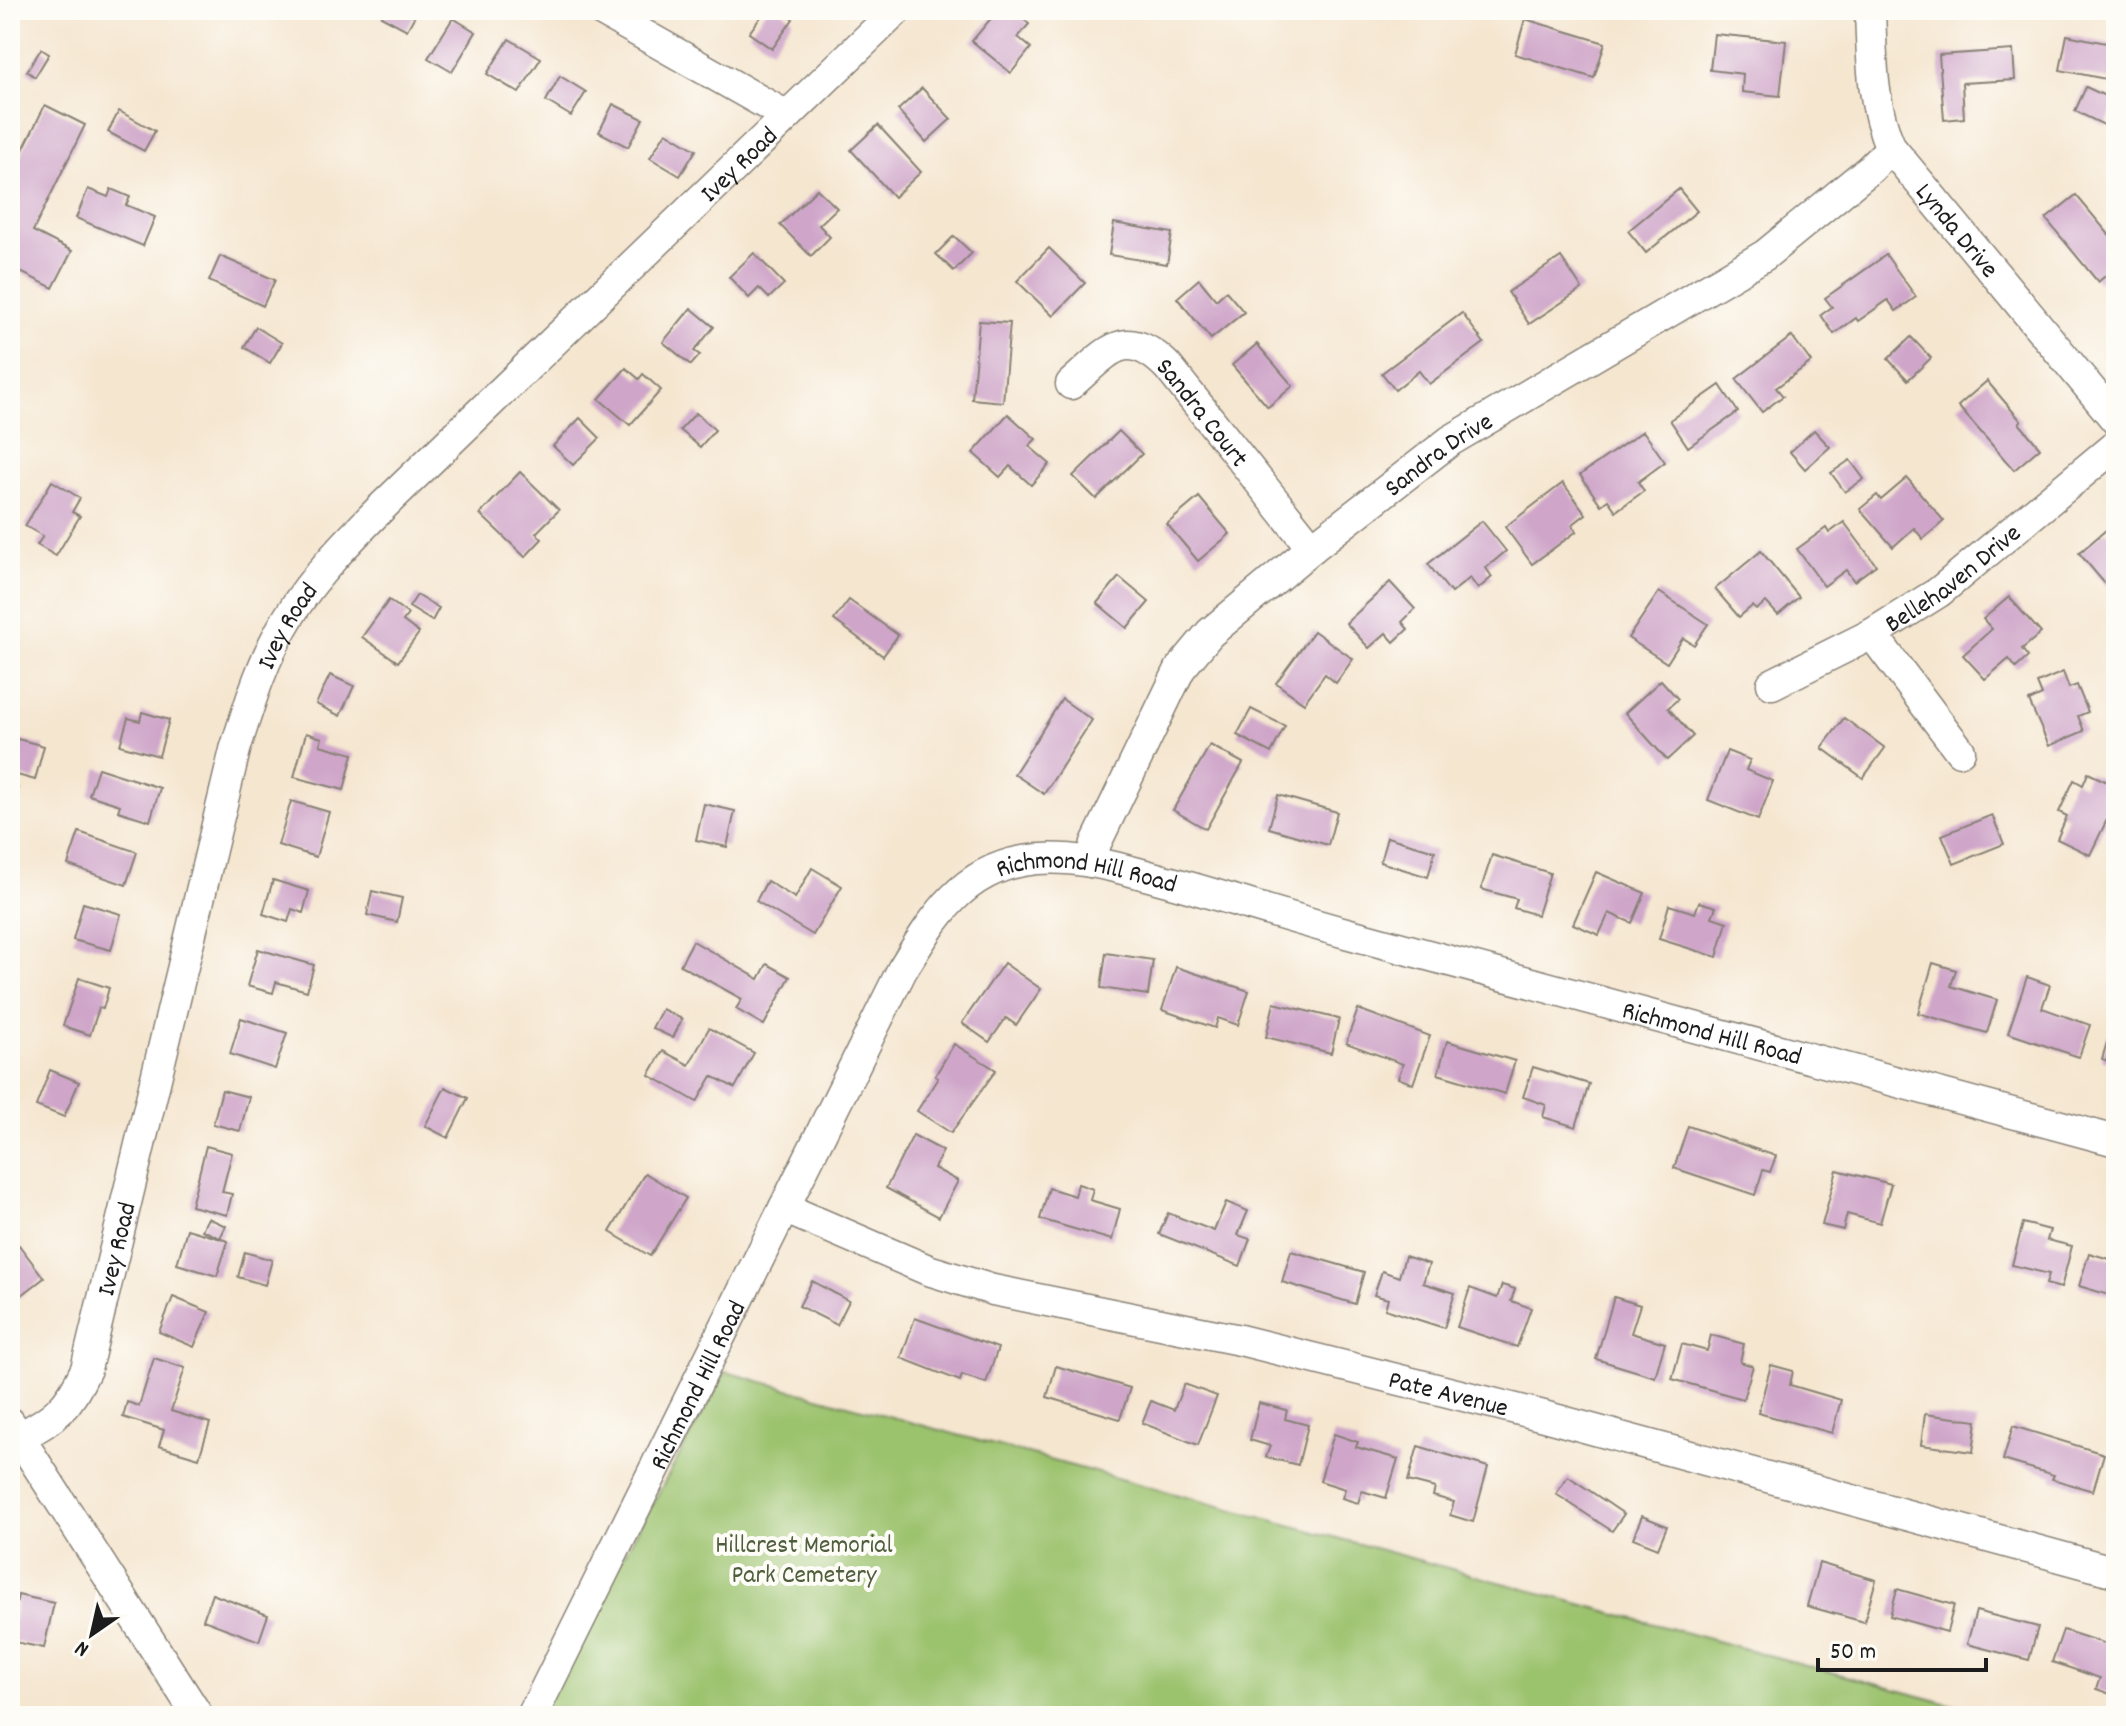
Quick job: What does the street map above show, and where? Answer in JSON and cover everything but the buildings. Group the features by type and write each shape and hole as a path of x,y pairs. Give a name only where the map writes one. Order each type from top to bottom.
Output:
{"street":[{"path":"600,10 787,116"},
{"name":"Ivey Road","path":"15,1430 58,1414 69,1402 86,1369 231,765 251,697 287,620 321,571 384,505 897,10"},
{"name":"Lynda Drive","path":"1870,10 1878,116 1891,148 2116,420"},
{"name":"Sandra Drive","path":"1091,862 1096,843 1158,710 1191,653 1210,633 1312,548 1450,441 1765,255 1870,169 1891,148"},
{"name":"Sandra Court","path":"1071,384 1107,352 1123,344 1146,348 1168,367 1312,548"},
{"name":"Bellehaven Drive","path":"1772,684 1872,634 1939,592 2116,445"},
{"path":"1872,634 1960,751"},
{"name":"Richmond Hill Road","path":"532,1716 902,970 932,924 958,892 975,878 1005,864 1040,859 1091,862 2116,1141"},
{"name":"Pate Avenue","path":"784,1208 928,1270 993,1290 1240,1340 1525,1411 2116,1572"},
{"path":"15,1430 198,1716"}],"green space":[{"name":"Hillcrest Memorial Park Cemetery","path":"726,1372 1993,1716 534,1716"}]}
